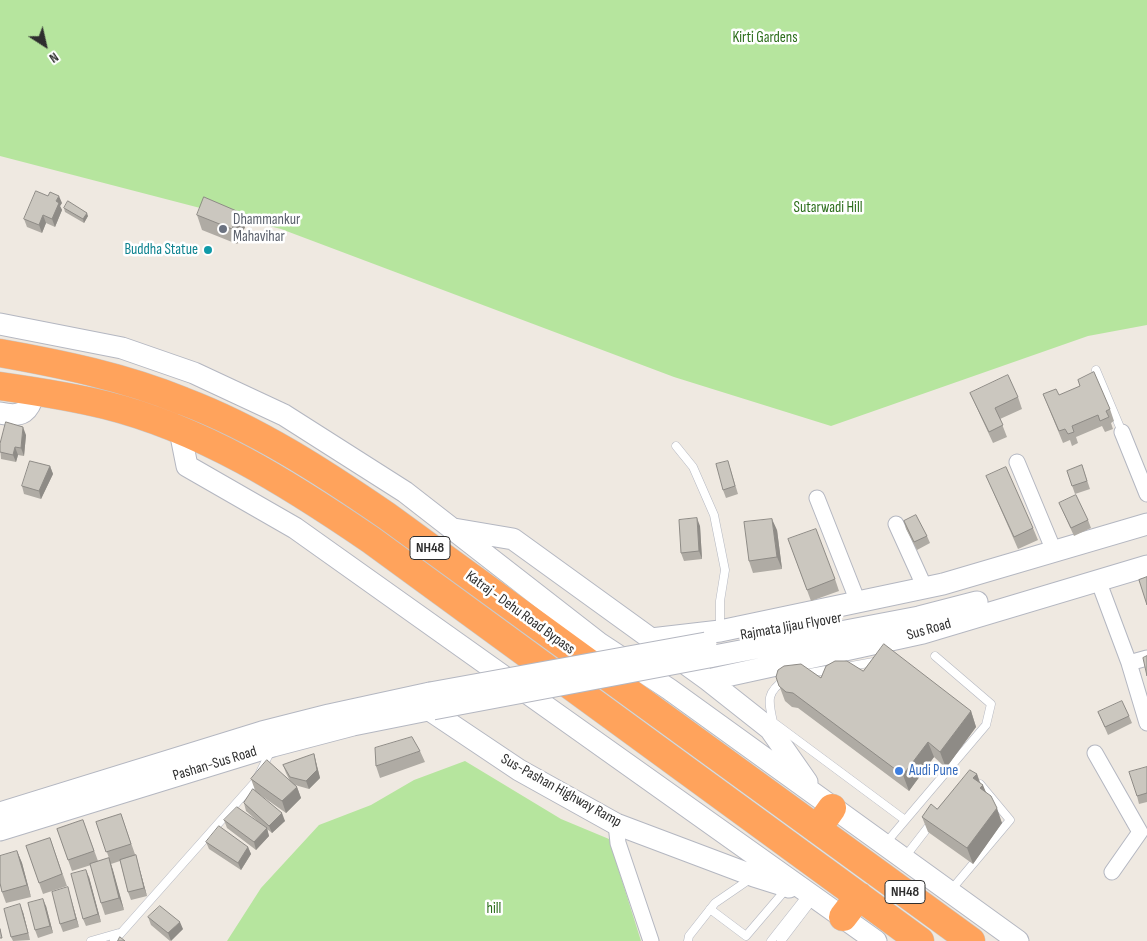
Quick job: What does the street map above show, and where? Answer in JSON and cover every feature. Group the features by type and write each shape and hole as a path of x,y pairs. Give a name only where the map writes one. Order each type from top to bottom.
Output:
{"highway":[{"name":"Katraj - Dehu Road Bypass","path":"0,352 114,377 183,400 299,458 822,811 971,941"},
{"name":"Katraj - Dehu Road Bypass","path":"0,386 106,405 180,431 256,467 314,501 851,906 920,941"}],"street":[{"path":"0,324 122,348 194,373 284,415 405,492 599,643 669,689 822,811 885,844 1018,941"},
{"path":"0,413 12,416 24,412 30,407 35,391"},
{"path":"180,431 187,466 295,528 572,723 804,892 851,906 876,941"},
{"path":"1122,432 1147,494"},
{"path":"1017,462 1054,551"},
{"path":"817,498 858,602"},
{"path":"896,524 925,588"},
{"path":"651,639 712,644 858,602 925,588 1147,524"},
{"path":"451,528 513,539 708,680 770,729 822,811"},
{"name":"Rajmata Jijau Flyover","path":"430,704 712,644 907,606 1008,580 1147,538"},
{"name":"Rajmata Jijau Flyover","path":"712,644 919,617 1003,595 1147,551"},
{"name":"Sus Road","path":"708,680 915,635 1147,566"},
{"path":"1098,580 1129,663 1147,723"},
{"path":"1129,663 1147,658"},
{"name":"Sus-Pashan Highway Ramp","path":"430,704 456,730 520,770 616,824 754,876 804,892"},
{"name":"Pashan-Sus Road","path":"0,830 273,746 430,704"},
{"name":"Pashan-Sus Road","path":"0,813 262,732 329,715 430,704"},
{"path":"1095,753 1144,828 1112,872"},
{"path":"616,824 618,844 651,941"}],"lane":[{"path":"1096,370 1122,432"},
{"path":"676,446 693,467 714,515 725,570 712,644"},
{"path":"885,844 986,725 991,704 935,656"},
{"path":"881,661 789,677 774,687 768,702 773,722 905,820"},
{"path":"114,941 119,933 256,781 273,746"},
{"path":"950,891 1010,820 976,780"},
{"path":"904,858 935,818"},
{"path":"688,941 689,936 715,903 754,876"},
{"path":"710,909 746,936 804,892"},
{"path":"771,941 804,892"},
{"path":"781,941 804,892"},
{"path":"91,941 119,933"}],"green space":[{"name":"Sutarwadi Hill","path":"0,0 1147,0 1147,325 1088,336 831,426 674,377 281,229 0,156"},
{"name":"hill","path":"465,761 561,819 609,839 641,941 227,941 261,888 319,825 371,805 414,780"}],"building":[{"path":"36,191 48,196 50,192 59,196 56,201 59,203 52,219 43,215 39,225 24,219"},
{"path":"204,197 239,212 232,229 197,215"},
{"path":"68,201 87,213 83,219 64,208"},
{"path":"1094,372 1110,409 1106,411 1109,417 1100,421 1098,415 1072,426 1074,432 1068,434 1065,429 1059,431 1043,394 1056,389 1059,395 1080,386 1078,380"},
{"path":"1008,375 1018,397 995,408 1003,425 989,432 970,393"},
{"path":"6,422 23,427 21,448 15,447 13,455 0,452 0,444"},
{"path":"30,461 50,466 39,491 22,486"},
{"path":"728,461 735,486 723,490 716,464"},
{"path":"1082,465 1087,481 1072,486 1067,471"},
{"path":"1006,467 1033,528 1014,537 986,476"},
{"path":"1076,495 1088,520 1071,528 1059,503"},
{"path":"916,515 927,536 914,542 904,521"},
{"path":"697,518 699,551 681,553 679,520"},
{"path":"772,519 777,557 749,561 744,522"},
{"path":"816,529 835,579 807,590 788,539"},
{"path":"1147,577 1147,605 1139,580"},
{"path":"884,644 971,711 940,752 928,742 903,775 793,693 786,692 779,686 776,677 778,670 784,666 801,664 821,678 826,666 835,661 847,661 863,671"},
{"path":"1147,656 1147,676 1143,658"},
{"path":"1122,701 1129,716 1105,727 1098,712"},
{"path":"412,737 420,751 376,766 375,748"},
{"path":"314,754 317,770 306,781 290,777 283,765"},
{"path":"267,760 297,787 282,801 251,779"},
{"path":"1147,767 1147,793 1137,796 1129,772"},
{"path":"970,770 977,774 973,778 983,785 980,788 991,796 997,808 967,848 922,817 931,804 937,809"},
{"path":"253,789 282,813 269,826 244,803"},
{"path":"237,807 267,828 254,842 224,820"},
{"path":"121,814 131,844 106,852 96,822"},
{"path":"83,820 94,851 68,860 57,829"},
{"path":"219,826 248,847 238,863 206,842"},
{"path":"50,838 62,874 39,883 26,846"},
{"path":"17,851 27,885 2,892 0,856"},
{"path":"136,855 144,888 128,892 120,860"},
{"path":"109,858 119,898 101,903 90,864"},
{"path":"86,870 98,914 83,919 71,874"},
{"path":"68,887 76,919 60,924 52,892"},
{"path":"43,899 50,926 35,930 28,903"},
{"path":"20,904 28,933 11,937 4,909"},
{"path":"160,906 180,922 168,933 148,917"}],"place":[{"name":"Dhammankur Mahavihar","path":"223,229"},
{"name":"Buddha Statue","path":"208,250"},
{"name":"Audi Pune","path":"899,771"}],"park label":[{"name":"Kirti Gardens","path":"765,38"}]}
